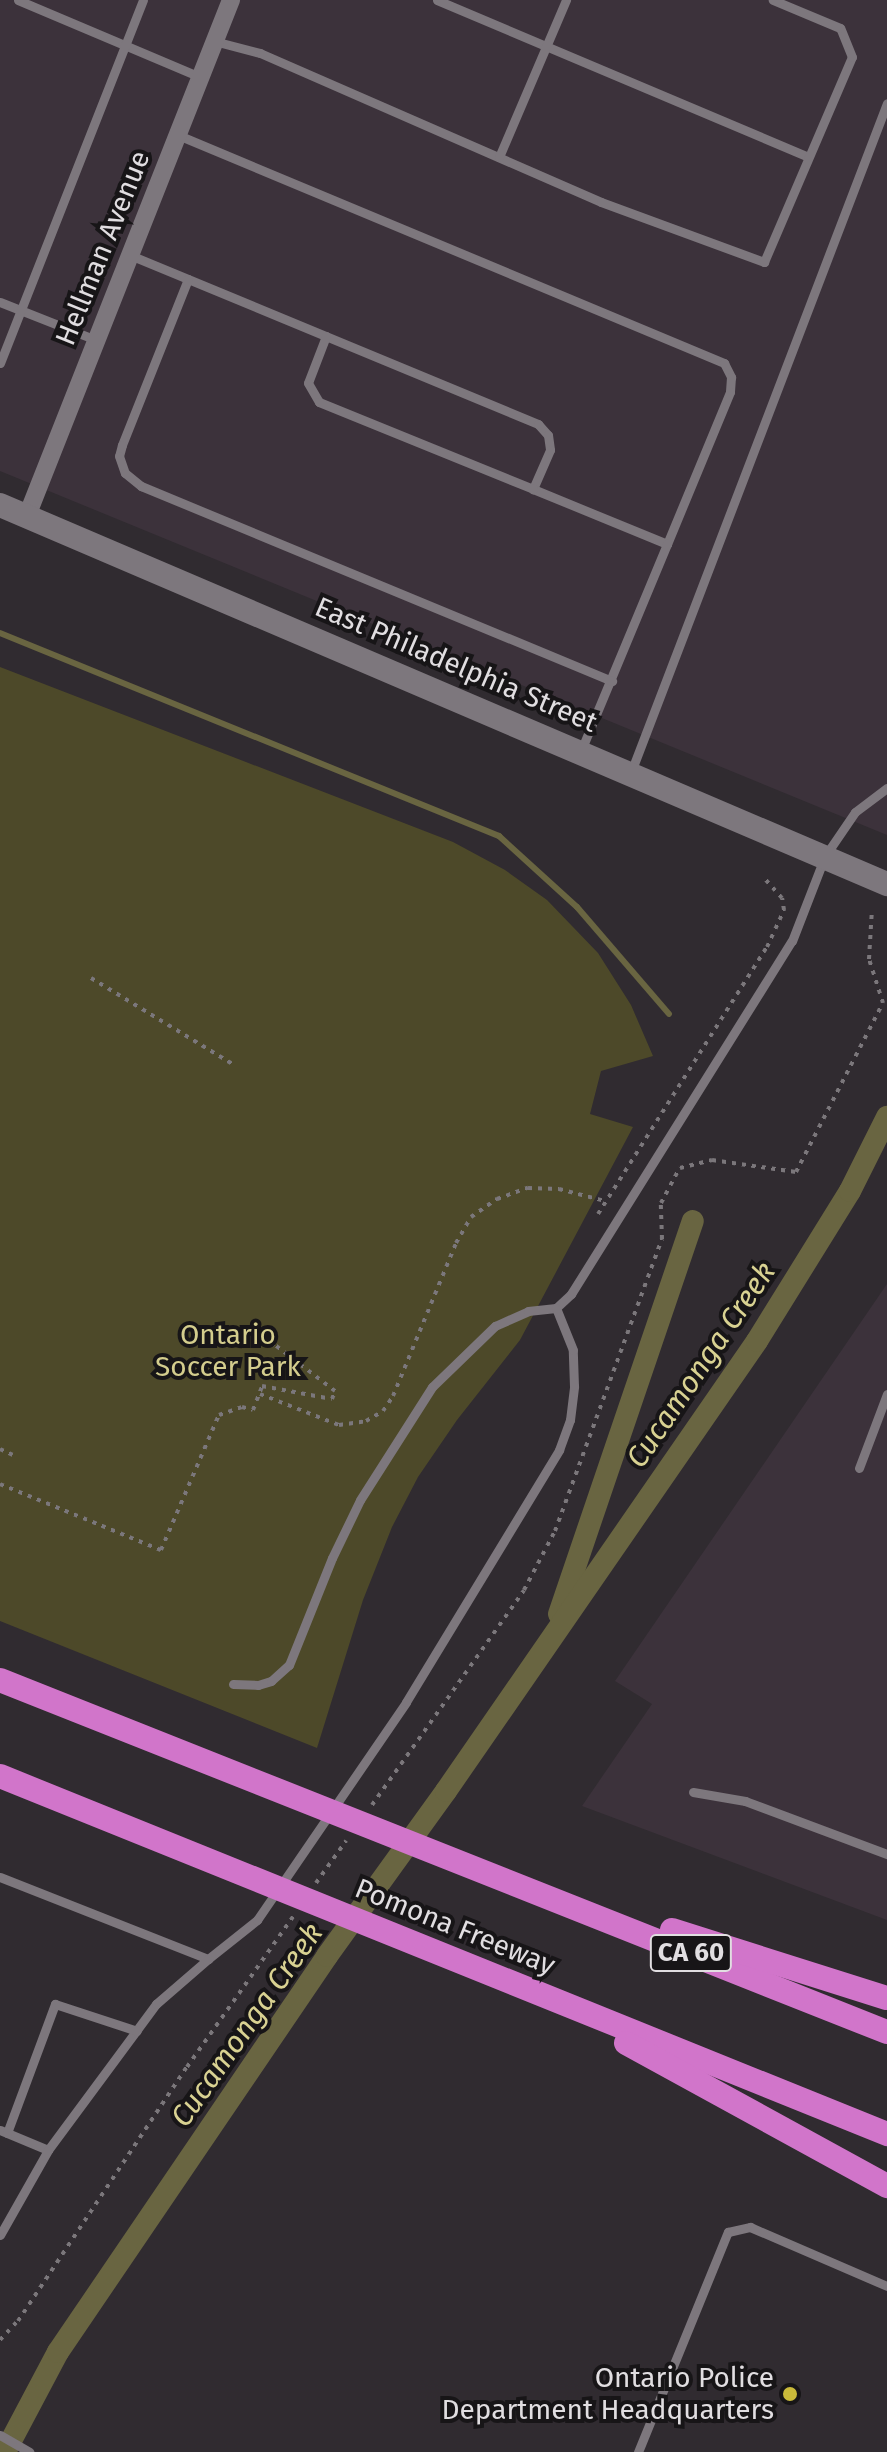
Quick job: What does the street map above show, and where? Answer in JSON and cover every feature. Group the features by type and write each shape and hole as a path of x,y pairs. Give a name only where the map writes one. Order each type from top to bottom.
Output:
{"highway":[{"name":"CA 60","path":"0,1680 887,2032"},
{"name":"Pomona Freeway","path":"0,1776 887,2134"},
{"path":"494,1874 887,1998"},
{"path":"529,1990 887,2186"}],"street":[{"name":"Hellman Avenue","path":"27,516 231,0"},
{"name":"East Philadelphia Street","path":"0,505 631,772 887,884"}],"lane":[{"path":"18,0 200,77"},
{"path":"0,363 143,0"},
{"path":"437,0 808,157"},
{"path":"499,157 566,0"},
{"path":"214,41 260,53 601,202 764,262 852,57 840,28 773,0"},
{"path":"631,772 887,103"},
{"path":"178,135 724,363 731,377 730,392 581,751"},
{"path":"130,255 538,424 548,435 550,450 533,489"},
{"path":"188,279 122,445 119,456 125,473 141,486 612,681"},
{"path":"0,302 96,340"},
{"path":"326,336 308,383 319,402 667,544"},
{"path":"233,1684 258,1685 271,1681 289,1665 326,1571 360,1500 432,1387 495,1326 528,1311 556,1308 581,1277 792,941 825,856 855,812 887,788"},
{"path":"0,2235 48,2150 156,2004 257,1920 406,1702 559,1450 570,1420 574,1386 573,1350 556,1308"},
{"path":"859,1468 887,1394"},
{"path":"693,1792 745,1801 887,1854"},
{"path":"0,1877 208,1959"},
{"path":"48,2150 3,2132 55,2004 137,2031"},
{"path":"638,2452 728,2232 750,2227 887,2286"},
{"path":"0,2435 30,2452"}],"path":[{"path":"598,1214 767,947 784,910 782,898 766,880"},
{"path":"91,978 234,1065"},
{"path":"259,1394 339,1425 366,1421 383,1411 393,1396 456,1243 471,1217 497,1199 528,1188 559,1189 605,1201"},
{"path":"0,1484 161,1550 213,1423 228,1409 242,1407 253,1410 262,1386 332,1399 335,1391 275,1345 247,1330"},
{"path":"0,1449 13,1455"}],"shaded area":[{"path":"0,0 887,0 887,835 0,471"},
{"path":"887,1284 887,1920 582,1806 652,1704 615,1681"}],"green space":[{"name":"Ontario Soccer Park","path":"0,667 453,842 505,870 547,900 598,953 631,1005 653,1056 601,1071 590,1114 633,1127 520,1340 457,1420 418,1477 392,1527 363,1600 317,1748 0,1621"}],"waterway":[{"path":"0,633 499,836 577,907 669,1014"},
{"name":"Cucamonga Creek","path":"5,2452 58,2352 327,1956 446,1791 757,1341 850,1191 887,1117"},
{"name":"Cucamonga Creek","path":"559,1614 693,1221"}],"place":[{"name":"Ontario Police Department Headquarters","path":"790,2394"}]}
